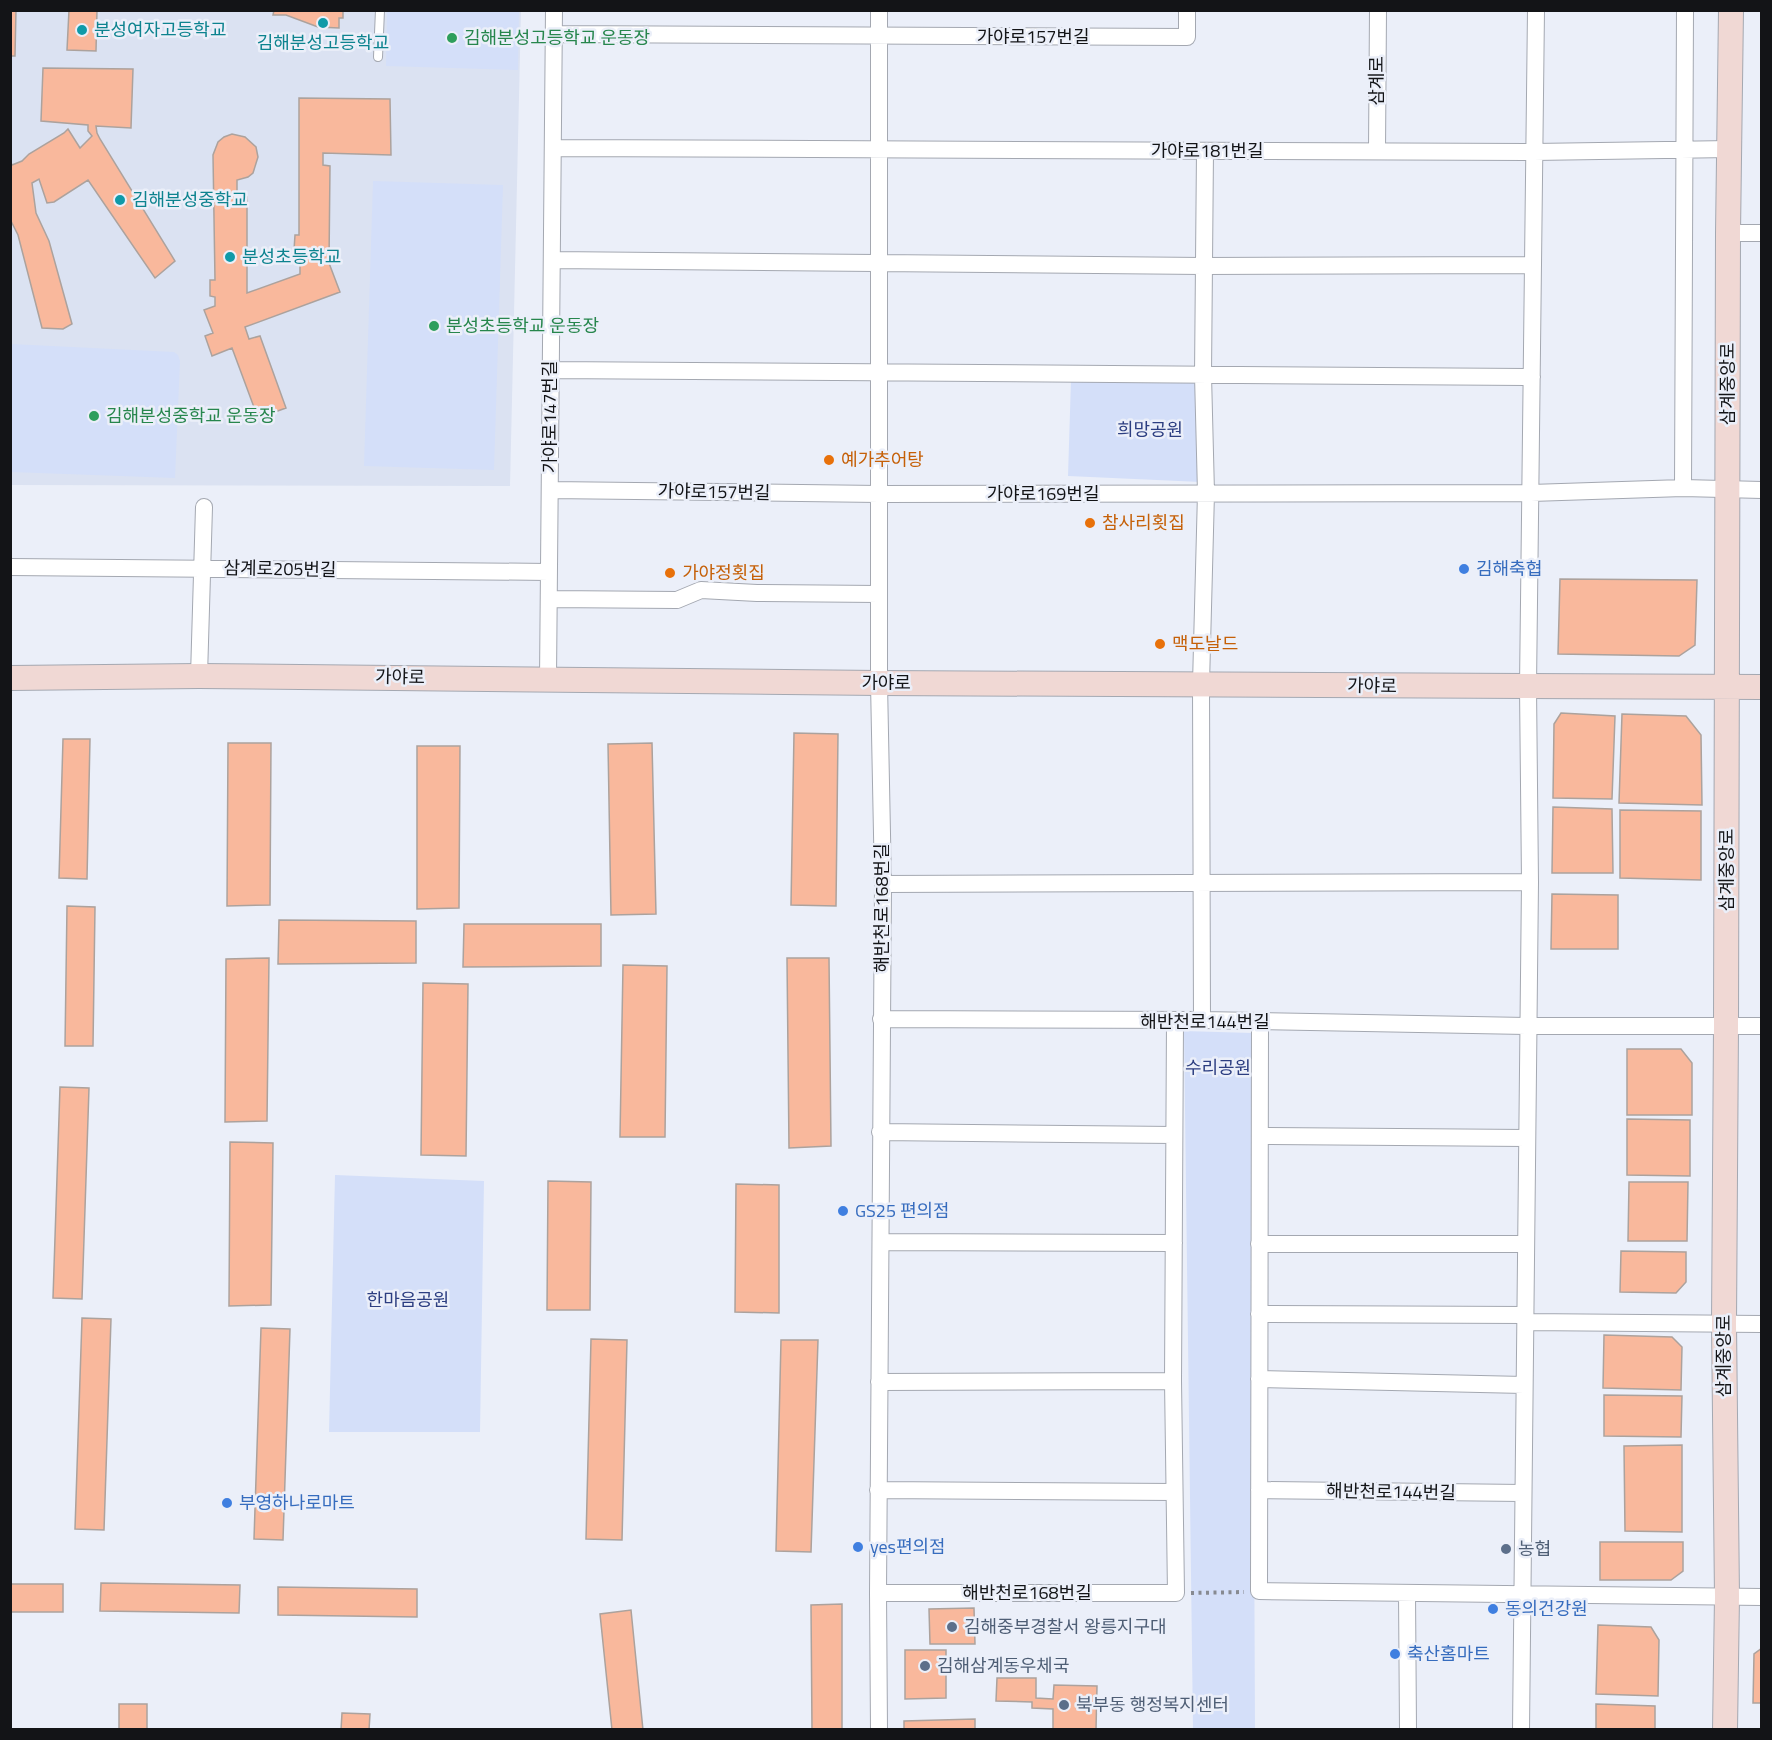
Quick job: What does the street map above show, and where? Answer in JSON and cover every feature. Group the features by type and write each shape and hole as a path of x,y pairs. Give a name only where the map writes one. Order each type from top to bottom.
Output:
{"main road":[{"name":"삼계중앙로","path":"1725,1730 1724,1324 1728,233 1731,10"},
{"name":"가야로","path":"10,678 199,676 879,683 1761,687"}],"street":[{"name":"가야로147번길","path":"548,679 554,10"},
{"path":"879,10 879,683"},
{"name":"가야로157번길","path":"554,34 1187,37 1187,10"},
{"name":"삼계로","path":"1377,151 1378,10"},
{"path":"1521,1730 1530,882 1528,687 1536,10"},
{"path":"1683,488 1685,10"},
{"path":"553,148 879,150"},
{"name":"가야로181번길","path":"879,150 1534,152 1730,149"},
{"path":"1202,1020 1202,684 1206,493 1203,375 1205,151"},
{"path":"1728,233 1761,233"},
{"path":"552,260 1203,266 1533,265"},
{"path":"551,370 1532,377"},
{"path":"1206,493 1531,494 1683,488 1761,490"},
{"name":"가야로157번길","path":"550,490 879,495"},
{"name":"가야로169번길","path":"879,495 1206,493"},
{"path":"199,676 204,507"},
{"name":"삼계로205번길","path":"10,567 549,572"},
{"path":"549,599 677,600 701,590 879,594"},
{"name":"해반천로168번길","path":"879,683 883,884 878,1490 879,1730"},
{"path":"883,884 1530,882"},
{"name":"해반천로144번길","path":"881,1019 1175,1022 1202,1020 1529,1026 1761,1026"},
{"path":"1175,1022 1173,1381 1176,1593"},
{"path":"1260,1022 1258,1591 1761,1597"},
{"path":"880,1132 1174,1135"},
{"path":"1260,1136 1527,1138"},
{"path":"881,1242 1174,1243"},
{"path":"1259,1244 1526,1244"},
{"path":"1259,1314 1761,1324"},
{"path":"1259,1379 1524,1385"},
{"path":"879,1382 1173,1381"},
{"path":"878,1490 1174,1492"},
{"name":"해반천로144번길","path":"1259,1490 1523,1493"},
{"name":"해반천로168번길","path":"878,1593 1176,1593"},
{"path":"1407,1593 1408,1730"}],"lane":[{"path":"378,57 380,10"}],"path":[{"path":"1176,1593 1258,1591"}],"shaded area":[{"path":"11,11 521,11 510,486 11,485"}],"green space":[{"name":"김해분성고등학교 운동장","path":"387,11 519,11 518,70 386,66"},
{"name":"분성초등학교 운동장","path":"373,181 503,185 494,470 364,466"},
{"name":"김해분성중학교 운동장","path":"11,344 174,352 178,355 180,361 175,478 11,472"},
{"name":"희망공원","path":"1071,380 1200,381 1201,482 1068,476"},
{"name":"수리공원","path":"1184,1031 1252,1033 1255,1729 1193,1729"},
{"name":"한마음공원","path":"335,1175 484,1181 480,1432 329,1432"}],"building":[{"path":"10,10 16,10 15,56 10,56"},
{"name":"분성여자고등학교","path":"69,10 97,10 96,51 67,50"},
{"name":"김해분성고등학교","path":"274,10 343,10 343,18 339,18 339,28 318,27 286,15 273,15"},
{"name":"김해분성중학교","path":"43,68 133,69 131,128 96,126 97,133 175,261 155,278 88,180 54,202 47,203 39,179 32,183 36,213 49,241 72,324 63,329 42,328 18,235 10,219 10,160 12,165 22,161 68,129 80,148 92,136 88,131 88,125 41,121"},
{"name":"분성초등학교","path":"299,98 390,99 391,155 323,153 323,165 330,166 329,263 340,292 245,327 249,339 260,336 286,408 258,418 232,348 212,356 205,336 213,333 204,310 215,306 215,297 210,296 210,280 215,280 213,155 218,142 232,134 245,137 256,147 258,157 253,173 237,180 237,197 247,197 247,293 300,274 300,251 294,250 295,235 299,235"},
{"path":"1560,579 1697,580 1695,645 1679,656 1558,654"},
{"path":"1561,713 1615,716 1612,799 1553,798 1554,724"},
{"path":"1622,714 1686,716 1701,735 1702,805 1619,803"},
{"path":"794,733 838,734 836,906 791,905"},
{"path":"63,739 90,739 87,879 59,878"},
{"path":"228,743 271,743 270,905 227,906"},
{"path":"652,743 656,914 611,915 608,744"},
{"path":"417,746 460,746 459,908 417,909"},
{"path":"1553,807 1612,809 1613,873 1552,873"},
{"path":"1620,810 1701,811 1701,880 1620,878"},
{"path":"1552,894 1618,895 1618,949 1551,949"},
{"path":"67,906 95,907 93,1046 65,1046"},
{"path":"279,920 416,921 416,963 278,964"},
{"path":"464,924 601,924 601,966 463,967"},
{"path":"269,958 267,1121 225,1122 226,959"},
{"path":"787,958 829,958 831,1146 789,1148"},
{"path":"623,965 667,966 665,1137 620,1137"},
{"path":"423,983 468,984 466,1156 421,1155"},
{"path":"1627,1049 1681,1049 1692,1063 1692,1115 1627,1115"},
{"path":"60,1087 89,1088 82,1299 53,1298"},
{"path":"1627,1119 1690,1120 1690,1176 1627,1175"},
{"path":"230,1142 273,1143 271,1305 229,1306"},
{"path":"548,1181 591,1182 590,1310 547,1310"},
{"path":"1629,1182 1688,1182 1687,1241 1628,1241"},
{"path":"736,1184 779,1185 779,1313 735,1312"},
{"path":"1621,1251 1686,1252 1686,1282 1676,1293 1620,1292"},
{"path":"82,1318 111,1319 104,1530 75,1529"},
{"path":"261,1328 290,1329 283,1540 254,1539"},
{"path":"1604,1335 1672,1337 1682,1347 1681,1390 1603,1388"},
{"path":"591,1339 627,1340 622,1540 586,1539"},
{"path":"781,1340 818,1340 811,1552 776,1551"},
{"path":"1604,1395 1682,1396 1681,1437 1604,1436"},
{"path":"1682,1445 1682,1532 1625,1531 1624,1446"},
{"path":"1600,1542 1683,1542 1683,1571 1671,1580 1600,1580"},
{"path":"101,1583 240,1585 239,1613 100,1611"},
{"path":"10,1584 63,1584 63,1612 10,1612"},
{"path":"278,1587 417,1589 417,1617 278,1615"},
{"path":"842,1604 842,1730 812,1730 811,1605"},
{"name":"김해중부경찰서 왕릉지구대","path":"974,1608 975,1644 930,1644 929,1609"},
{"path":"631,1610 643,1730 612,1730 600,1614"},
{"path":"1598,1625 1651,1627 1659,1640 1658,1696 1596,1694"},
{"path":"1762,1648 1762,1703 1753,1703 1754,1654"},
{"name":"김해삼계동우체국","path":"905,1650 946,1650 946,1698 905,1699"},
{"name":"북부동 행정복지센터","path":"997,1678 1036,1678 1036,1698 1053,1699 1054,1685 1097,1686 1096,1730 1053,1730 1053,1709 1032,1708 1032,1702 996,1701"},
{"path":"119,1704 147,1704 147,1730 119,1730"},
{"path":"1596,1704 1655,1706 1655,1730 1596,1730"},
{"path":"342,1713 370,1714 369,1730 341,1730"},
{"path":"975,1719 975,1730 904,1730 904,1721"}],"place":[{"name":"김해분성고등학교","path":"323,23"},
{"name":"분성여자고등학교","path":"82,30"},
{"name":"김해분성고등학교 운동장","path":"452,38"},
{"name":"김해분성중학교","path":"120,200"},
{"name":"분성초등학교","path":"230,257"},
{"name":"분성초등학교 운동장","path":"434,326"},
{"name":"김해분성중학교 운동장","path":"94,416"},
{"name":"예가추어탕","path":"829,460"},
{"name":"참사리횟집","path":"1090,523"},
{"name":"김해축협","path":"1464,569"},
{"name":"가야정횟집","path":"670,573"},
{"name":"맥도날드","path":"1160,644"},
{"name":"GS25 편의점","path":"843,1211"},
{"name":"부영하나로마트","path":"227,1503"},
{"name":"yes편의점","path":"858,1547"},
{"name":"농협","path":"1506,1549"},
{"name":"동의건강원","path":"1493,1609"},
{"name":"김해중부경찰서 왕릉지구대","path":"952,1627"},
{"name":"축산홈마트","path":"1395,1654"},
{"name":"김해삼계동우체국","path":"925,1666"},
{"name":"북부동 행정복지센터","path":"1064,1705"}]}
